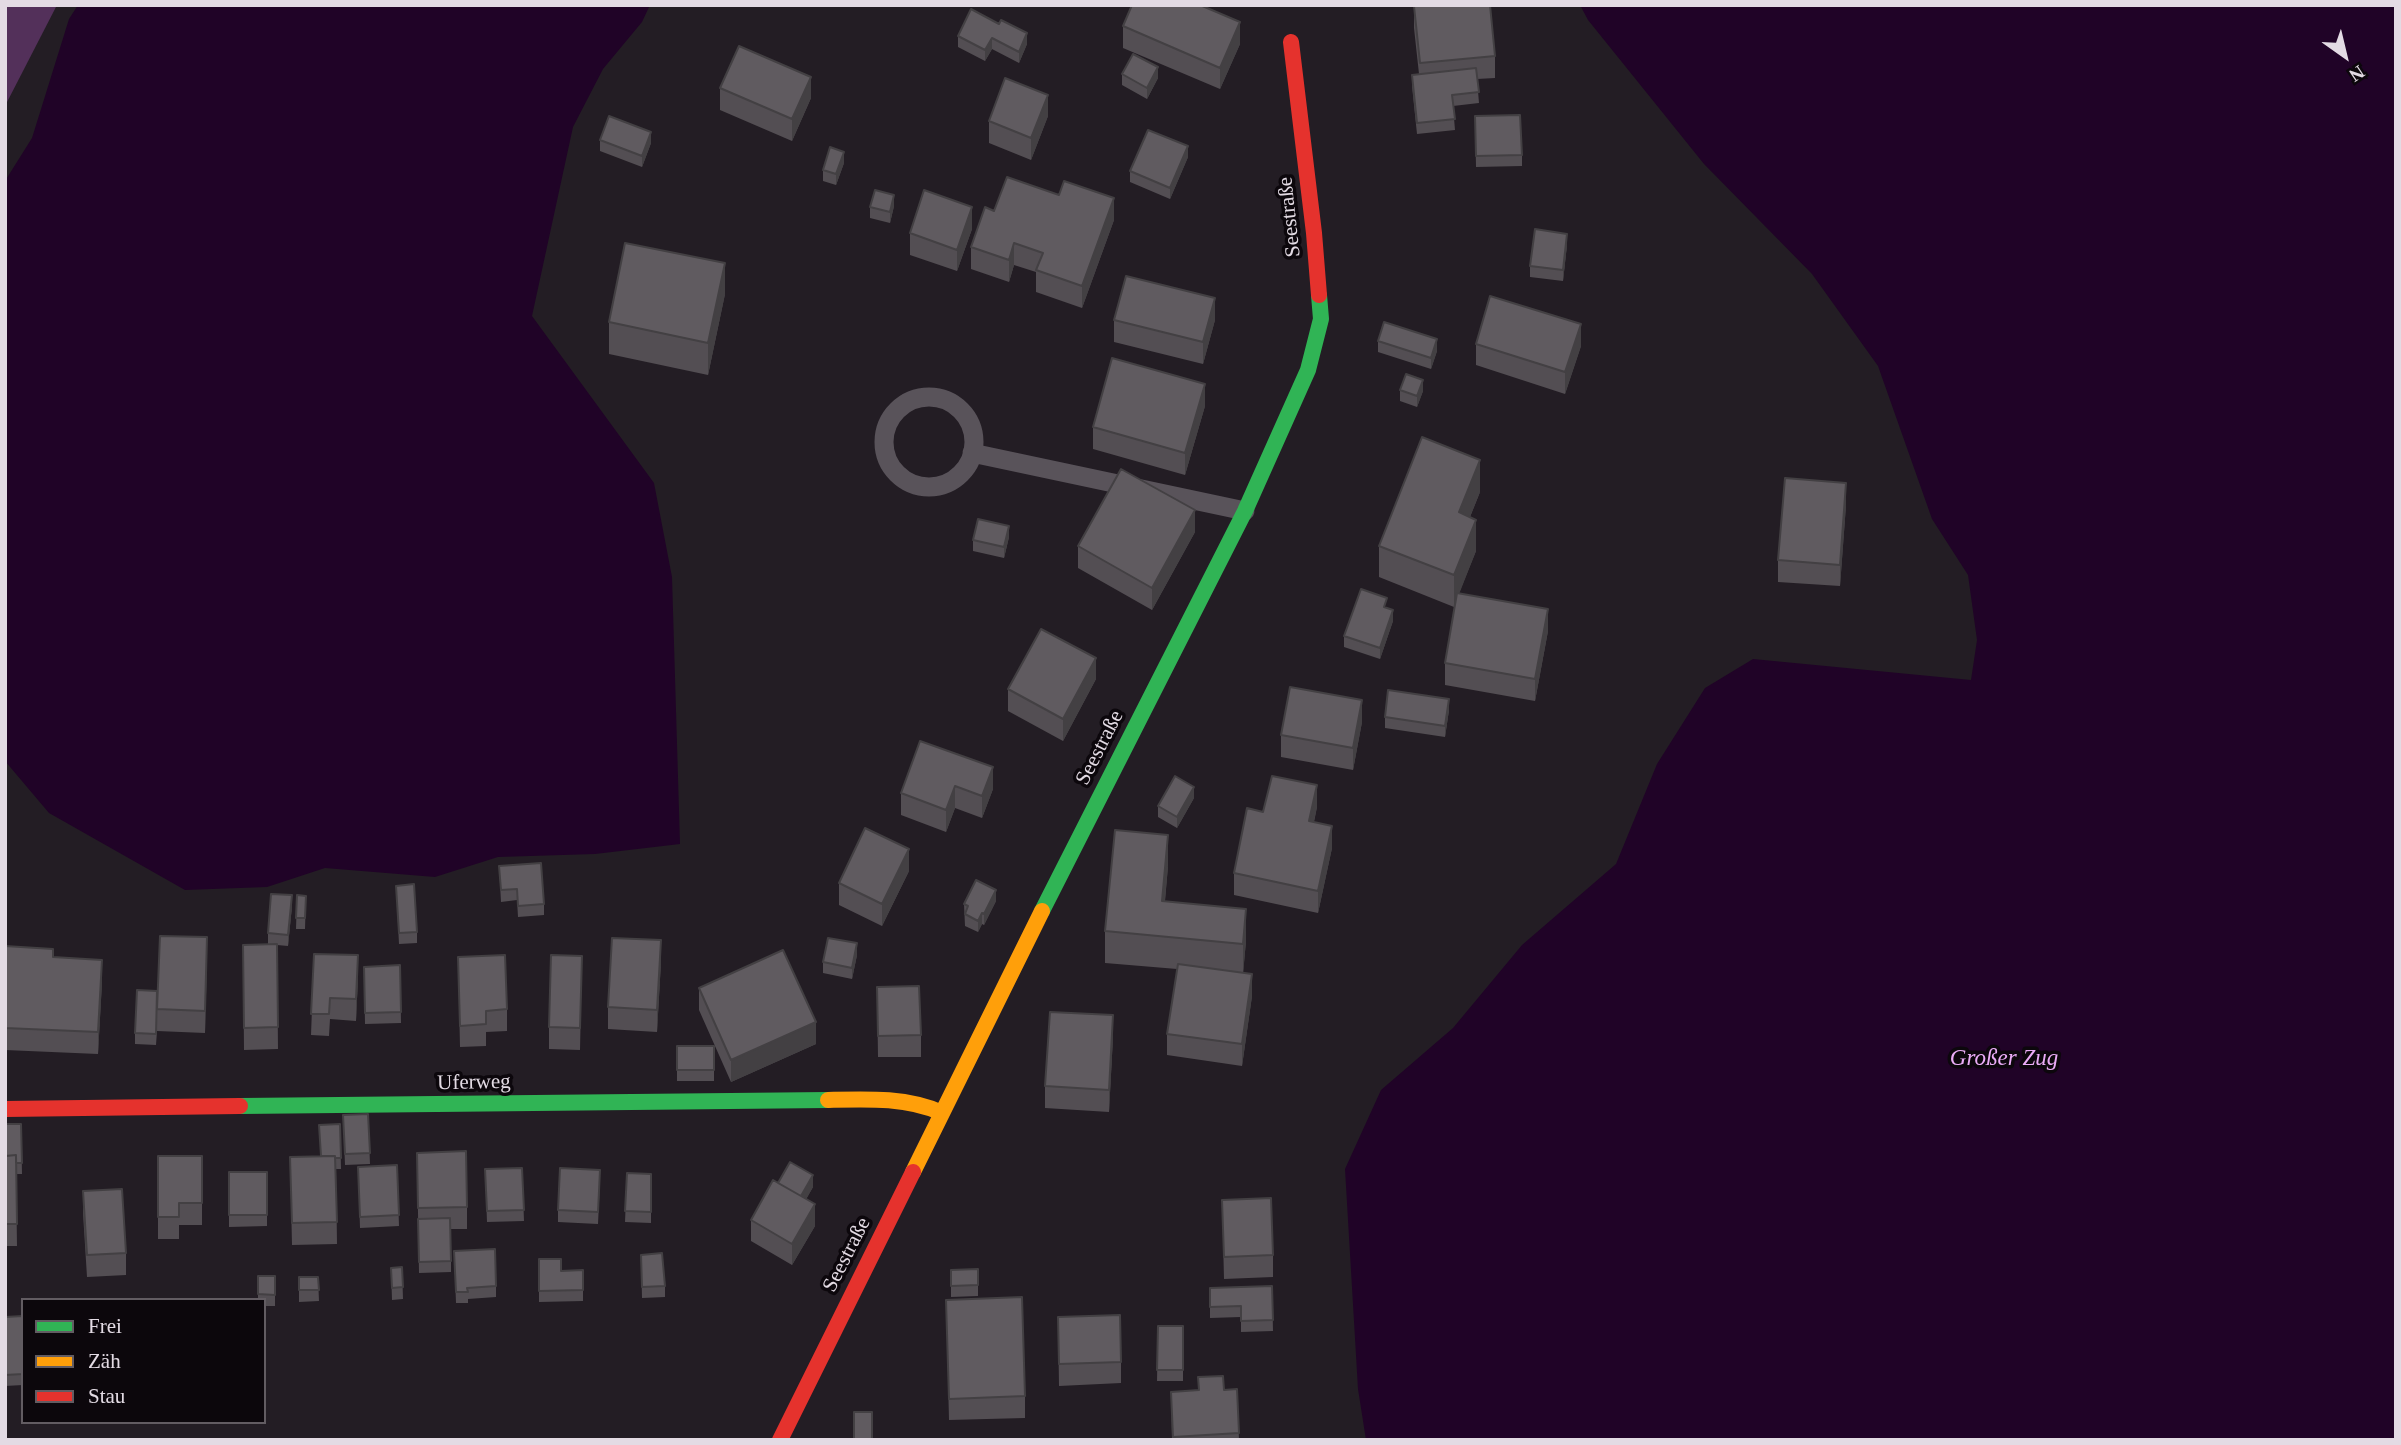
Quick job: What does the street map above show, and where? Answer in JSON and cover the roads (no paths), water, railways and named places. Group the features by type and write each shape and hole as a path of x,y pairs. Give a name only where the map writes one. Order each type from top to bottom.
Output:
{"street":[{"name":"Seestraße","path":"780,1440 841,1312 1245,511 1308,370 1321,319 1314,233 1291,42"},
{"name":"Uferweg","path":"5,1109 877,1099 927,1106 942,1113"}],"lane":[{"path":"923,396 940,397 954,404 966,415 973,429 972,453 970,462 959,476 944,485 927,488 910,484 898,476 889,465 883,438 895,411 908,401 923,396"},
{"path":"972,453 1245,511"}],"water":[{"path":"78,5 650,5 642,22 603,69 573,127 532,316 654,483 672,577 680,844 595,854 498,857 435,877 325,868 267,887 185,890 49,813 5,761 5,181 32,138 69,19"},
{"name":"Großer Zug","path":"1580,5 2396,5 2396,1440 1366,1440 1358,1389 1345,1169 1381,1090 1453,1028 1522,945 1616,864 1657,764 1705,688 1753,659 1971,680 1977,640 1968,575 1932,519 1878,366 1812,274 1704,164 1588,20"}]}
